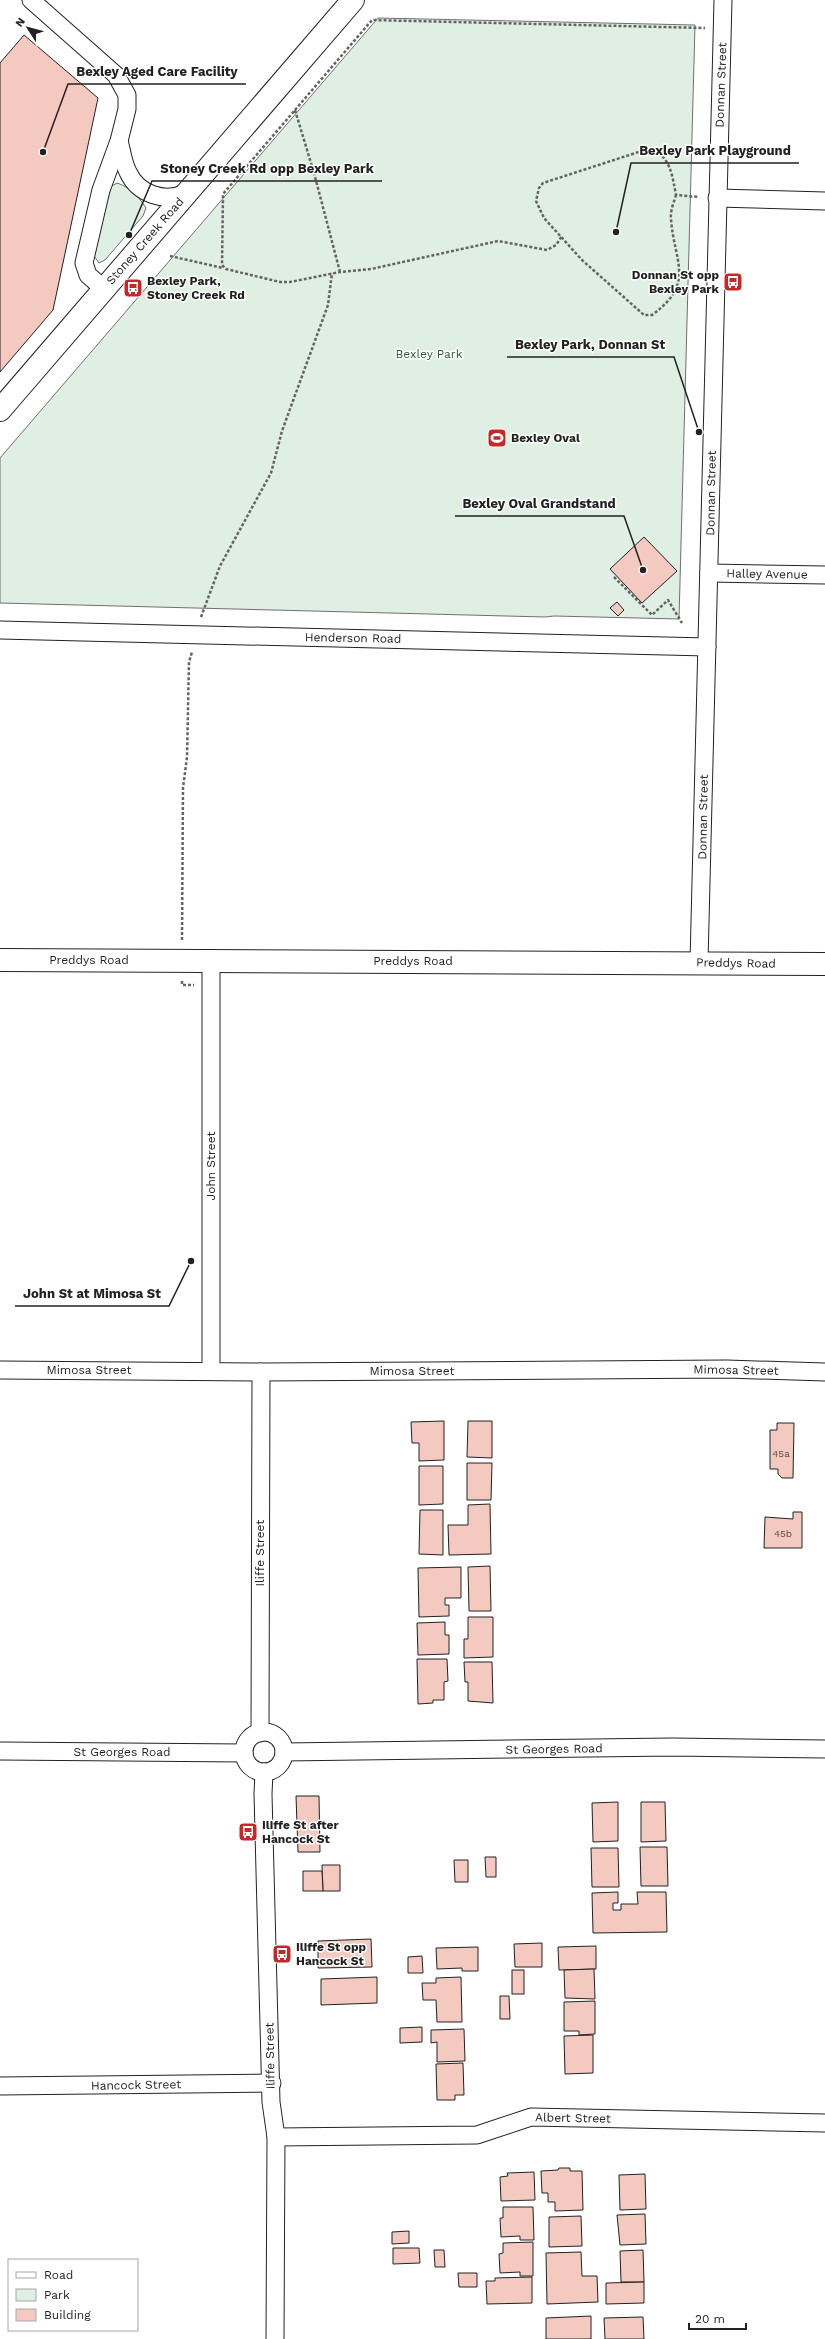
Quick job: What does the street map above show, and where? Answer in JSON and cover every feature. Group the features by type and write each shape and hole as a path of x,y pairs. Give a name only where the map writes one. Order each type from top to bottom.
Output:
{"main road":[{"name":"Stoney Creek Road","path":"0,410 353,0"},
{"name":"Preddys Road","path":"0,960 699,962 825,964"}],"street":[{"path":"31,0 120,80 125,90 128,102 119,141 101,190 84,263 88,275 104,289"},
{"name":"Donnan Street","path":"699,962 723,0"},
{"path":"119,141 126,168 137,186 157,196 177,197 186,193"},
{"path":"718,198 825,201"},
{"name":"Halley Avenue","path":"709,573 825,574"},
{"name":"Henderson Road","path":"0,630 707,647"},
{"name":"John Street","path":"211,961 211,1370"},
{"name":"Mimosa Street","path":"0,1370 211,1370 261,1372 727,1369 825,1372"},
{"name":"Iliffe Street","path":"260,1733 261,1372"},
{"path":"260,1733 272,1734 276,1737 280,1741 284,1752 280,1764 276,1768 264,1772 258,1771 248,1764 244,1753 248,1740 260,1733"},
{"name":"St Georges Road","path":"284,1752 673,1747 825,1748"},
{"name":"St Georges Road","path":"0,1751 244,1753"},
{"name":"Iliffe Street","path":"264,1772 263,1794 272,2083 271,2102 276,2137 274,2339"},
{"name":"Hancock Street","path":"0,2086 272,2083"},
{"name":"Albert Street","path":"276,2137 477,2135 530,2117 825,2123"}],"path":[{"path":"228,270 222,265 223,194 372,20 722,28"},
{"path":"295,110 320,192 340,272"},
{"path":"651,148 662,155 669,162 676,195 671,219 679,264 678,288 668,302 652,315 644,315 582,260 562,236 544,218 537,205 536,195 543,183 651,148"},
{"path":"676,195 718,198"},
{"path":"170,256 280,282 340,272 371,269 498,241 547,250 556,245 562,236"},
{"path":"202,614 220,566 271,473 282,431 328,305 332,274"},
{"path":"614,577 652,615 668,600 682,623"},
{"path":"182,934 183,788 187,757 189,662"},
{"path":"182,985 194,985"}],"green space":[{"name":"Bexley Park","path":"378,18 695,25 679,619 0,603 0,458"},
{"path":"117,183 134,193 146,208 143,216 105,260 99,263 94,256 110,187"}],"building":[{"path":"24,35 98,98 53,310 0,372 0,63"},
{"path":"644,537 677,571 642,603 610,569"},
{"path":"617,602 624,610 618,616 610,608"},
{"path":"444,1421 444,1460 419,1461 419,1443 412,1443 411,1422"},
{"path":"468,1421 492,1421 492,1458 467,1457"},
{"path":"777,1423 794,1423 793,1478 782,1478 778,1474 778,1469 770,1469 770,1430 777,1430"},
{"path":"467,1463 492,1463 491,1500 467,1500"},
{"path":"419,1466 443,1466 443,1504 419,1505"},
{"path":"490,1504 491,1554 449,1555 448,1525 468,1525 468,1505"},
{"path":"420,1510 443,1510 443,1555 419,1554"},
{"path":"793,1512 802,1512 802,1548 764,1548 765,1517 793,1519"},
{"path":"490,1566 491,1611 469,1611 468,1567"},
{"path":"461,1567 461,1598 445,1598 445,1605 449,1605 449,1616 419,1617 418,1568"},
{"path":"468,1617 493,1617 493,1657 464,1658 464,1639 468,1639"},
{"path":"445,1622 445,1635 449,1635 449,1654 418,1655 417,1623"},
{"path":"417,1659 447,1659 448,1681 444,1682 444,1700 433,1700 433,1703 418,1704"},
{"path":"464,1662 492,1662 493,1703 468,1701 468,1682 465,1682"},
{"path":"296,1796 319,1796 320,1852 298,1852"},
{"path":"618,1802 618,1841 593,1842 592,1803"},
{"path":"641,1802 665,1802 666,1841 641,1842"},
{"path":"640,1847 667,1847 668,1886 641,1886"},
{"path":"591,1848 618,1848 619,1887 592,1887"},
{"path":"485,1857 496,1857 496,1877 486,1877"},
{"path":"454,1860 468,1860 468,1882 455,1882"},
{"path":"322,1865 340,1865 340,1891 323,1891"},
{"path":"303,1871 322,1871 323,1891 303,1891"},
{"path":"618,1892 618,1903 613,1903 613,1910 621,1910 621,1904 638,1904 637,1892 666,1892 667,1932 593,1933 592,1893"},
{"path":"371,1939 372,1967 318,1968 318,1941"},
{"path":"542,1943 542,1967 515,1967 514,1944"},
{"path":"596,1946 596,1969 559,1970 558,1947"},
{"path":"478,1947 478,1971 462,1971 462,1968 437,1969 436,1948"},
{"path":"422,1956 423,1973 408,1973 408,1957"},
{"path":"594,1969 595,1999 565,1998 564,1970"},
{"path":"512,1970 524,1970 524,1994 512,1994"},
{"path":"377,1977 377,2003 321,2005 321,1979"},
{"path":"461,1977 462,2022 437,2022 436,2000 423,2000 422,1983 436,1983 436,1978"},
{"path":"500,1996 509,1996 510,2019 500,2019"},
{"path":"595,2001 595,2034 579,2035 579,2031 564,2031 564,2002"},
{"path":"422,2027 422,2042 400,2043 400,2028"},
{"path":"464,2029 465,2061 437,2062 437,2042 431,2043 431,2030"},
{"path":"593,2035 593,2073 565,2074 564,2036"},
{"path":"463,2063 464,2095 455,2095 455,2100 437,2100 436,2064"},
{"path":"559,2168 570,2168 570,2171 582,2171 583,2210 555,2211 555,2202 548,2202 548,2193 542,2193 541,2171 558,2170"},
{"path":"534,2172 535,2200 501,2201 500,2177 508,2176 507,2173"},
{"path":"645,2174 646,2209 620,2210 619,2175"},
{"path":"503,2207 533,2207 534,2240 520,2240 520,2236 501,2237 500,2218 503,2218"},
{"path":"645,2214 646,2244 620,2245 617,2215"},
{"path":"581,2216 582,2246 549,2247 549,2217"},
{"path":"409,2231 409,2243 392,2244 392,2232"},
{"path":"533,2242 533,2276 520,2276 520,2272 500,2273 499,2254 503,2253 503,2243"},
{"path":"393,2248 419,2248 420,2263 393,2264"},
{"path":"434,2250 444,2250 445,2267 435,2267"},
{"path":"643,2250 644,2282 621,2282 620,2251"},
{"path":"581,2252 582,2276 597,2276 598,2302 547,2304 546,2253"},
{"path":"458,2273 477,2273 477,2287 459,2287"},
{"path":"532,2277 532,2303 487,2304 486,2281 495,2281 495,2278"},
{"path":"644,2282 644,2303 606,2304 606,2283"},
{"path":"591,2316 591,2339 546,2339 546,2318"},
{"path":"643,2317 644,2339 605,2339 604,2318"}],"place":[{"name":"Bexley Aged Care Facility","path":"43,152"},
{"name":"Bexley Park Playground","path":"616,232"},
{"name":"Stoney Creek Rd opp Bexley Park","path":"129,235"},
{"name":"Donnan St opp Bexley Park","path":"733,282"},
{"name":"Bexley Park, Stoney Creek Rd","path":"133,288"},
{"name":"Bexley Park, Donnan St","path":"699,432"},
{"name":"Bexley Oval","path":"497,438"},
{"name":"Bexley Oval Grandstand","path":"643,570"},
{"name":"John St at Mimosa St","path":"191,1261"},
{"name":"Iliffe St after Hancock St","path":"248,1832"},
{"name":"Iliffe St opp Hancock St","path":"282,1954"}]}
